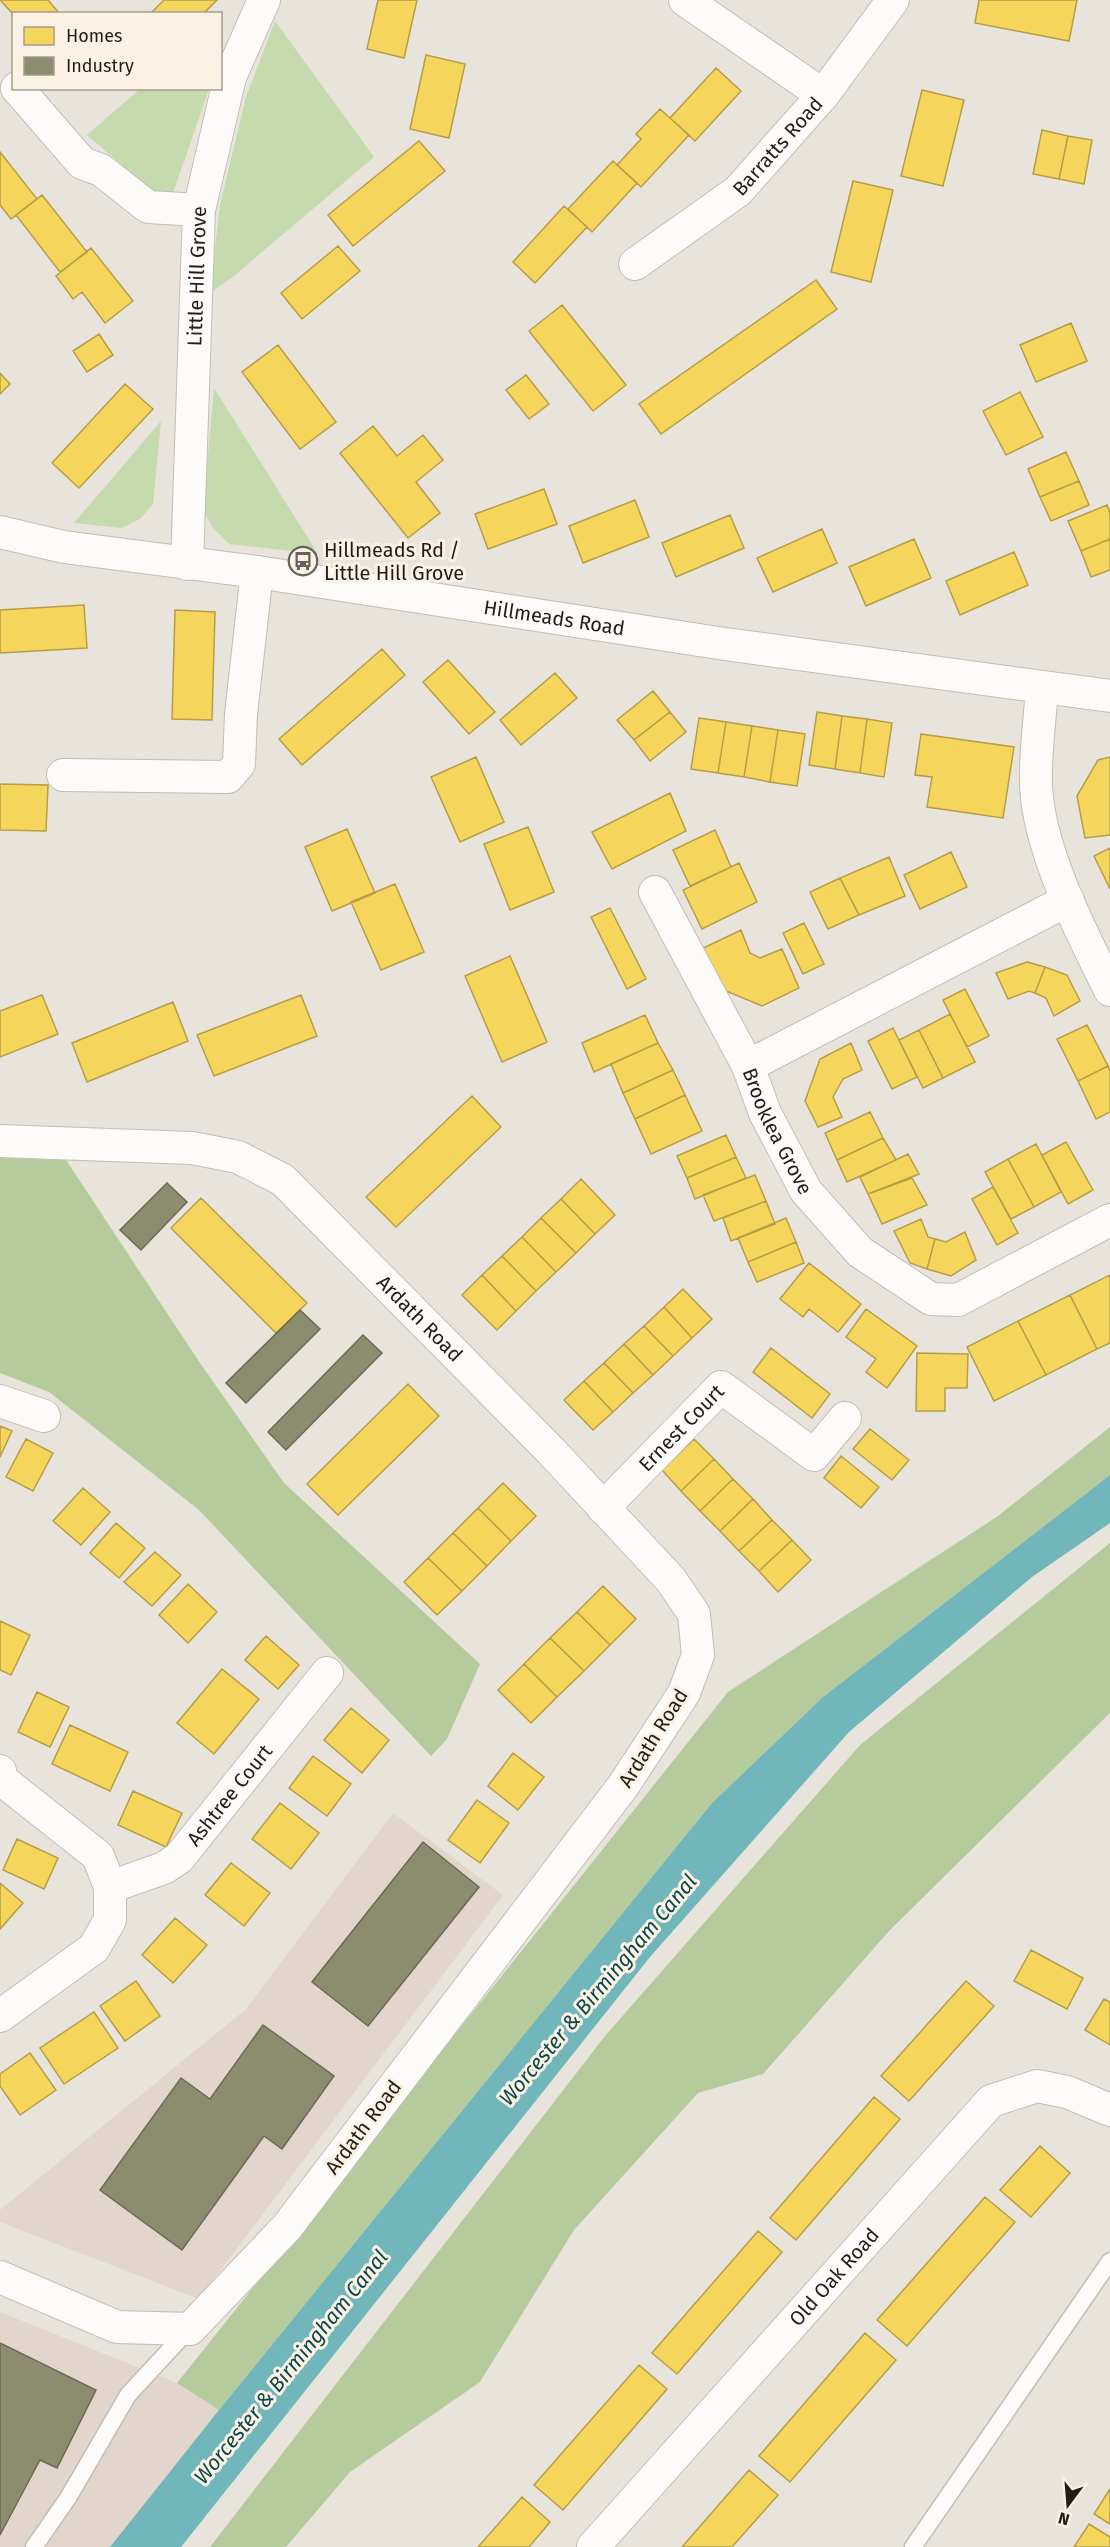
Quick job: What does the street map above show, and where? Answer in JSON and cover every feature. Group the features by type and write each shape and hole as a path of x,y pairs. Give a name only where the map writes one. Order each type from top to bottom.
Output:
{"street":[{"name":"Little Hill Grove","path":"187,564 199,210 230,78 264,0"},
{"path":"685,0 824,95"},
{"name":"Barratts Road","path":"636,264 738,191 824,95 893,0"},
{"path":"0,69 12,82"},
{"path":"19,90 82,163 101,170 148,207 199,210"},
{"name":"Hillmeads Road","path":"0,532 64,547 257,572 713,643 1110,696"},
{"path":"63,775 228,777 239,764 241,714 257,572"},
{"path":"1042,688 1036,784 1042,828 1068,900 1110,990"},
{"path":"655,892 748,1066"},
{"name":"Brooklea Grove","path":"1068,900 748,1066 765,1113 806,1191 860,1252 931,1299 958,1300 1110,1220"},
{"name":"Ardath Road","path":"0,1141 192,1148 238,1157 283,1180 551,1451 671,1580 694,1614 698,1655 684,1693 623,1786 287,2227 190,2329"},
{"name":"Ernest Court","path":"603,1508 721,1387 814,1455 845,1418"},
{"path":"0,1401 44,1416"},
{"name":"Ashtree Court","path":"110,1887 164,1868 179,1858 327,1673"},
{"path":"0,1771 2,1780 98,1856 110,1887 110,1920 94,1948 0,2016"},
{"name":"Old Oak Road","path":"593,2547 991,2101 1037,2086 1067,2092 1110,2110"},
{"path":"0,2277 117,2326 190,2329"}],"lane":[{"path":"913,2547 1110,2261"},
{"path":"34,2547 68,2498 128,2395 190,2329"}],"shaded area":[{"path":"393,1813 503,1895 199,2299 0,2222 0,2210 246,2009"},
{"path":"0,2312 177,2383 219,2410 110,2547 0,2547"}],"green space":[{"path":"275,21 374,157 234,276 210,293 220,205 246,97"},
{"path":"139,90 209,90 172,196 154,192 87,135"},
{"path":"214,388 318,554 229,544 213,528 203,510"},
{"path":"161,421 153,504 140,519 122,528 74,523"},
{"path":"0,1158 66,1160 198,1360 284,1483 480,1664 447,1739 431,1756 199,1510 49,1392 0,1373"},
{"path":"1110,1427 1110,1475 823,1697 712,1803 219,2410 177,2383 728,1692 998,1516"},
{"path":"1110,1543 1110,1713 890,1930 763,2074 698,2093 574,2230 480,2382 350,2472 286,2547 210,2547 605,2036 860,1745"}],"water":[{"name":"Worcester & Birmingham Canal","path":"1110,1475 1110,1523 1032,1577 849,1732 650,1957 181,2547 110,2547 712,1803 823,1697"}],"building: Homes":[{"path":"0,0 48,0 58,12 12,12"},
{"path":"164,0 217,0 205,12 152,12"},
{"path":"378,0 417,0 404,58 367,49"},
{"path":"979,0 1077,0 1069,41 975,23"},
{"path":"426,55 465,64 449,138 410,129"},
{"path":"716,68 741,91 695,141 670,118"},
{"path":"922,90 964,100 943,186 901,176"},
{"path":"660,109 689,135 641,187 617,165 641,139 636,134"},
{"path":"1042,130 1068,136 1059,179 1033,174"},
{"path":"1068,136 1092,140 1084,184 1059,179"},
{"path":"419,141 445,171 353,246 328,215"},
{"path":"0,152 37,199 11,219 0,205"},
{"path":"613,161 637,183 592,232 568,209"},
{"path":"853,181 893,190 871,282 831,272"},
{"path":"42,195 87,252 60,272 16,215"},
{"path":"564,206 587,227 535,283 513,262"},
{"path":"338,246 360,271 302,319 281,293"},
{"path":"91,248 133,301 105,323 82,292 73,299 56,276"},
{"path":"816,280 837,309 661,434 639,404"},
{"path":"562,305 626,385 593,411 529,331"},
{"path":"1071,323 1087,361 1036,382 1020,345"},
{"path":"99,334 113,355 87,372 73,351"},
{"path":"278,345 336,422 300,449 242,372"},
{"path":"0,373 10,384 0,394"},
{"path":"526,375 549,404 529,419 506,390"},
{"path":"125,384 153,409 79,488 52,463"},
{"path":"1020,392 1043,437 1006,455 983,411"},
{"path":"373,426 397,456 423,435 443,460 416,482 440,513 408,538 340,453"},
{"path":"1066,452 1079,481 1040,497 1028,469"},
{"path":"1079,481 1089,505 1051,521 1040,497"},
{"path":"544,489 557,524 488,549 475,514"},
{"path":"635,500 649,537 583,563 569,526"},
{"path":"1107,505 1110,513 1110,539 1081,551 1068,521"},
{"path":"730,515 744,548 676,577 662,543"},
{"path":"822,529 837,563 773,592 757,558"},
{"path":"914,539 931,578 866,606 849,567"},
{"path":"1110,539 1110,570 1091,577 1081,551"},
{"path":"1014,552 1028,585 960,615 946,581"},
{"path":"84,605 87,648 0,653 0,610"},
{"path":"175,610 215,612 212,720 172,719"},
{"path":"382,649 405,675 302,765 279,739"},
{"path":"448,660 495,712 469,734 423,682"},
{"path":"555,673 577,698 521,745 500,720"},
{"path":"653,691 670,712 634,740 617,720"},
{"path":"670,712 686,732 650,761 634,740"},
{"path":"817,712 842,716 835,769 809,765"},
{"path":"842,716 867,719 860,773 835,769"},
{"path":"699,718 726,722 718,773 691,769"},
{"path":"867,719 892,723 884,777 860,773"},
{"path":"726,722 752,726 744,777 718,773"},
{"path":"752,726 778,730 770,782 744,777"},
{"path":"778,730 805,734 797,786 770,782"},
{"path":"921,734 1014,747 1003,818 927,807 932,777 915,775"},
{"path":"476,757 504,822 460,842 431,777"},
{"path":"1110,757 1110,835 1085,838 1077,796 1098,760"},
{"path":"0,784 48,785 46,831 0,830"},
{"path":"670,793 686,831 612,869 592,832"},
{"path":"528,827 554,892 510,910 484,844"},
{"path":"347,829 375,893 332,911 305,847"},
{"path":"715,830 731,867 690,886 673,850"},
{"path":"1110,848 1110,889 1094,856"},
{"path":"951,852 967,887 920,909 904,875"},
{"path":"889,857 905,896 859,915 840,878"},
{"path":"739,863 757,902 702,929 683,890"},
{"path":"840,878 859,915 828,929 810,892"},
{"path":"395,884 424,952 381,970 351,902"},
{"path":"610,908 646,979 627,989 591,917"},
{"path":"804,923 824,964 803,974 783,933"},
{"path":"741,930 750,953 760,958 782,949 799,988 762,1006 719,988 699,950"},
{"path":"510,956 547,1042 502,1062 465,976"},
{"path":"1027,962 1045,967 1035,993 1029,991 1008,999 996,973"},
{"path":"1045,967 1067,975 1080,1001 1054,1016 1046,998 1035,993"},
{"path":"965,989 989,1036 967,1047 943,1000"},
{"path":"42,995 58,1034 0,1057 0,1011"},
{"path":"301,995 317,1036 214,1076 197,1035"},
{"path":"173,1002 188,1041 87,1082 72,1043"},
{"path":"950,1014 975,1062 943,1078 919,1030"},
{"path":"645,1015 658,1043 594,1072 582,1043"},
{"path":"1087,1025 1108,1066 1078,1081 1057,1039"},
{"path":"893,1028 917,1077 892,1089 868,1041"},
{"path":"919,1030 943,1078 923,1088 899,1040"},
{"path":"658,1043 673,1070 623,1093 611,1064"},
{"path":"851,1043 862,1070 843,1079 833,1097 842,1117 818,1127 805,1101 820,1059"},
{"path":"1108,1066 1110,1112 1096,1119 1078,1081"},
{"path":"673,1070 685,1095 635,1119 623,1093"},
{"path":"685,1095 702,1131 651,1154 635,1119"},
{"path":"472,1096 501,1127 396,1227 366,1197"},
{"path":"870,1112 883,1138 837,1160 825,1133"},
{"path":"726,1135 736,1157 687,1178 677,1156"},
{"path":"883,1138 896,1160 847,1182 837,1160"},
{"path":"1066,1142 1093,1190 1068,1204 1042,1155"},
{"path":"1036,1144 1061,1192 1034,1207 1008,1159"},
{"path":"908,1154 919,1174 868,1194 860,1177"},
{"path":"736,1157 746,1178 695,1199 687,1178"},
{"path":"1008,1159 1034,1207 1011,1219 985,1172"},
{"path":"755,1175 766,1201 714,1221 703,1195"},
{"path":"912,1178 927,1205 882,1224 868,1194"},
{"path":"581,1179 615,1215 595,1234 561,1199"},
{"path":"993,1187 1018,1233 997,1245 972,1199"},
{"path":"201,1198 307,1303 276,1333 171,1228"},
{"path":"561,1199 595,1234 576,1253 541,1218"},
{"path":"766,1201 775,1224 731,1241 723,1218"},
{"path":"541,1218 576,1253 556,1272 522,1237"},
{"path":"786,1218 796,1242 748,1262 738,1238"},
{"path":"921,1219 928,1237 935,1239 927,1269 910,1263 894,1231"},
{"path":"965,1232 976,1260 951,1276 927,1269 935,1239 946,1242"},
{"path":"522,1237 556,1272 536,1291 502,1256"},
{"path":"796,1242 804,1263 757,1282 748,1262"},
{"path":"502,1256 536,1291 516,1311 482,1275"},
{"path":"809,1263 861,1304 838,1332 809,1309 803,1317 780,1299"},
{"path":"482,1275 516,1311 497,1330 462,1295"},
{"path":"1110,1275 1110,1343 1097,1349 1070,1295"},
{"path":"683,1289 712,1319 692,1338 664,1307"},
{"path":"1070,1295 1097,1349 1046,1375 1018,1321"},
{"path":"664,1307 692,1338 673,1356 644,1326"},
{"path":"866,1309 917,1346 887,1388 866,1372 876,1359 846,1337"},
{"path":"1018,1321 1046,1375 994,1401 967,1347"},
{"path":"644,1326 673,1356 653,1375 624,1344"},
{"path":"624,1344 653,1375 633,1393 604,1363"},
{"path":"771,1348 830,1394 812,1418 753,1372"},
{"path":"917,1353 968,1354 967,1388 945,1388 945,1411 916,1411"},
{"path":"604,1363 633,1393 613,1412 584,1381"},
{"path":"584,1381 613,1412 593,1430 564,1400"},
{"path":"408,1384 439,1416 338,1515 307,1484"},
{"path":"0,1426 12,1431 0,1457"},
{"path":"870,1429 909,1460 892,1480 853,1449"},
{"path":"26,1439 53,1453 33,1491 6,1477"},
{"path":"694,1439 714,1459 681,1491 662,1470"},
{"path":"841,1456 879,1487 861,1508 824,1478"},
{"path":"714,1459 733,1479 700,1511 681,1491"},
{"path":"733,1479 753,1499 720,1531 700,1511"},
{"path":"503,1483 536,1516 511,1541 478,1508"},
{"path":"83,1488 110,1512 81,1545 53,1521"},
{"path":"753,1499 772,1520 739,1551 720,1531"},
{"path":"478,1508 511,1541 487,1566 453,1533"},
{"path":"772,1520 792,1540 759,1571 739,1551"},
{"path":"116,1523 145,1548 119,1578 90,1553"},
{"path":"453,1533 487,1566 462,1591 428,1558"},
{"path":"792,1540 811,1560 778,1592 759,1571"},
{"path":"155,1552 181,1575 152,1606 124,1582"},
{"path":"428,1558 462,1591 437,1615 404,1582"},
{"path":"188,1584 217,1612 188,1643 159,1615"},
{"path":"603,1586 636,1619 610,1645 577,1612"},
{"path":"577,1612 610,1645 584,1671 550,1638"},
{"path":"0,1621 30,1635 11,1675 0,1670"},
{"path":"266,1636 299,1665 278,1689 245,1660"},
{"path":"550,1638 584,1671 557,1697 524,1664"},
{"path":"524,1664 557,1697 531,1723 498,1690"},
{"path":"222,1669 259,1699 214,1754 177,1723"},
{"path":"37,1692 69,1707 50,1747 18,1732"},
{"path":"351,1708 389,1740 362,1773 324,1740"},
{"path":"70,1725 128,1752 110,1791 52,1764"},
{"path":"513,1753 544,1777 518,1810 488,1786"},
{"path":"313,1756 351,1784 327,1816 289,1788"},
{"path":"133,1791 182,1813 166,1847 118,1825"},
{"path":"477,1800 509,1823 480,1863 448,1840"},
{"path":"280,1803 319,1833 291,1869 252,1839"},
{"path":"17,1839 58,1858 44,1889 3,1870"},
{"path":"231,1863 270,1893 244,1926 205,1895"},
{"path":"0,1883 23,1903 0,1929"},
{"path":"175,1918 207,1945 173,1983 142,1955"},
{"path":"1031,1950 1083,1978 1067,2009 1014,1981"},
{"path":"136,1981 160,2016 125,2041 100,2006"},
{"path":"966,1981 994,2006 909,2101 881,2076"},
{"path":"1104,1999 1110,2002 1110,2045 1085,2030"},
{"path":"94,2012 118,2048 64,2084 40,2048"},
{"path":"30,2053 56,2090 20,2115 0,2086 0,2074"},
{"path":"874,2097 900,2119 796,2240 770,2218"},
{"path":"1040,2146 1070,2173 1031,2217 1000,2190"},
{"path":"985,2197 1015,2222 907,2346 877,2320"},
{"path":"758,2231 782,2252 677,2374 652,2353"},
{"path":"865,2333 896,2360 790,2482 759,2456"},
{"path":"639,2365 667,2389 563,2510 534,2485"},
{"path":"749,2470 778,2495 732,2547 682,2547"},
{"path":"1110,2489 1110,2524 1094,2514"},
{"path":"522,2497 550,2522 529,2547 478,2547"},
{"path":"1089,2524 1110,2537 1110,2547 1074,2547"}],"building: Industry":[{"path":"167,1183 187,1202 141,1250 120,1230"},
{"path":"300,1310 320,1329 246,1403 226,1383"},
{"path":"363,1335 382,1353 286,1450 268,1432"},
{"path":"423,1842 479,1887 368,2026 312,1982"},
{"path":"263,2025 334,2076 282,2149 264,2136 182,2250 100,2190 181,2078 210,2099"},
{"path":"0,2343 96,2390 57,2468 40,2460 0,2535"}],"place":[{"name":"Hillmeads Rd / Little Hill Grove","path":"303,561"}]}
